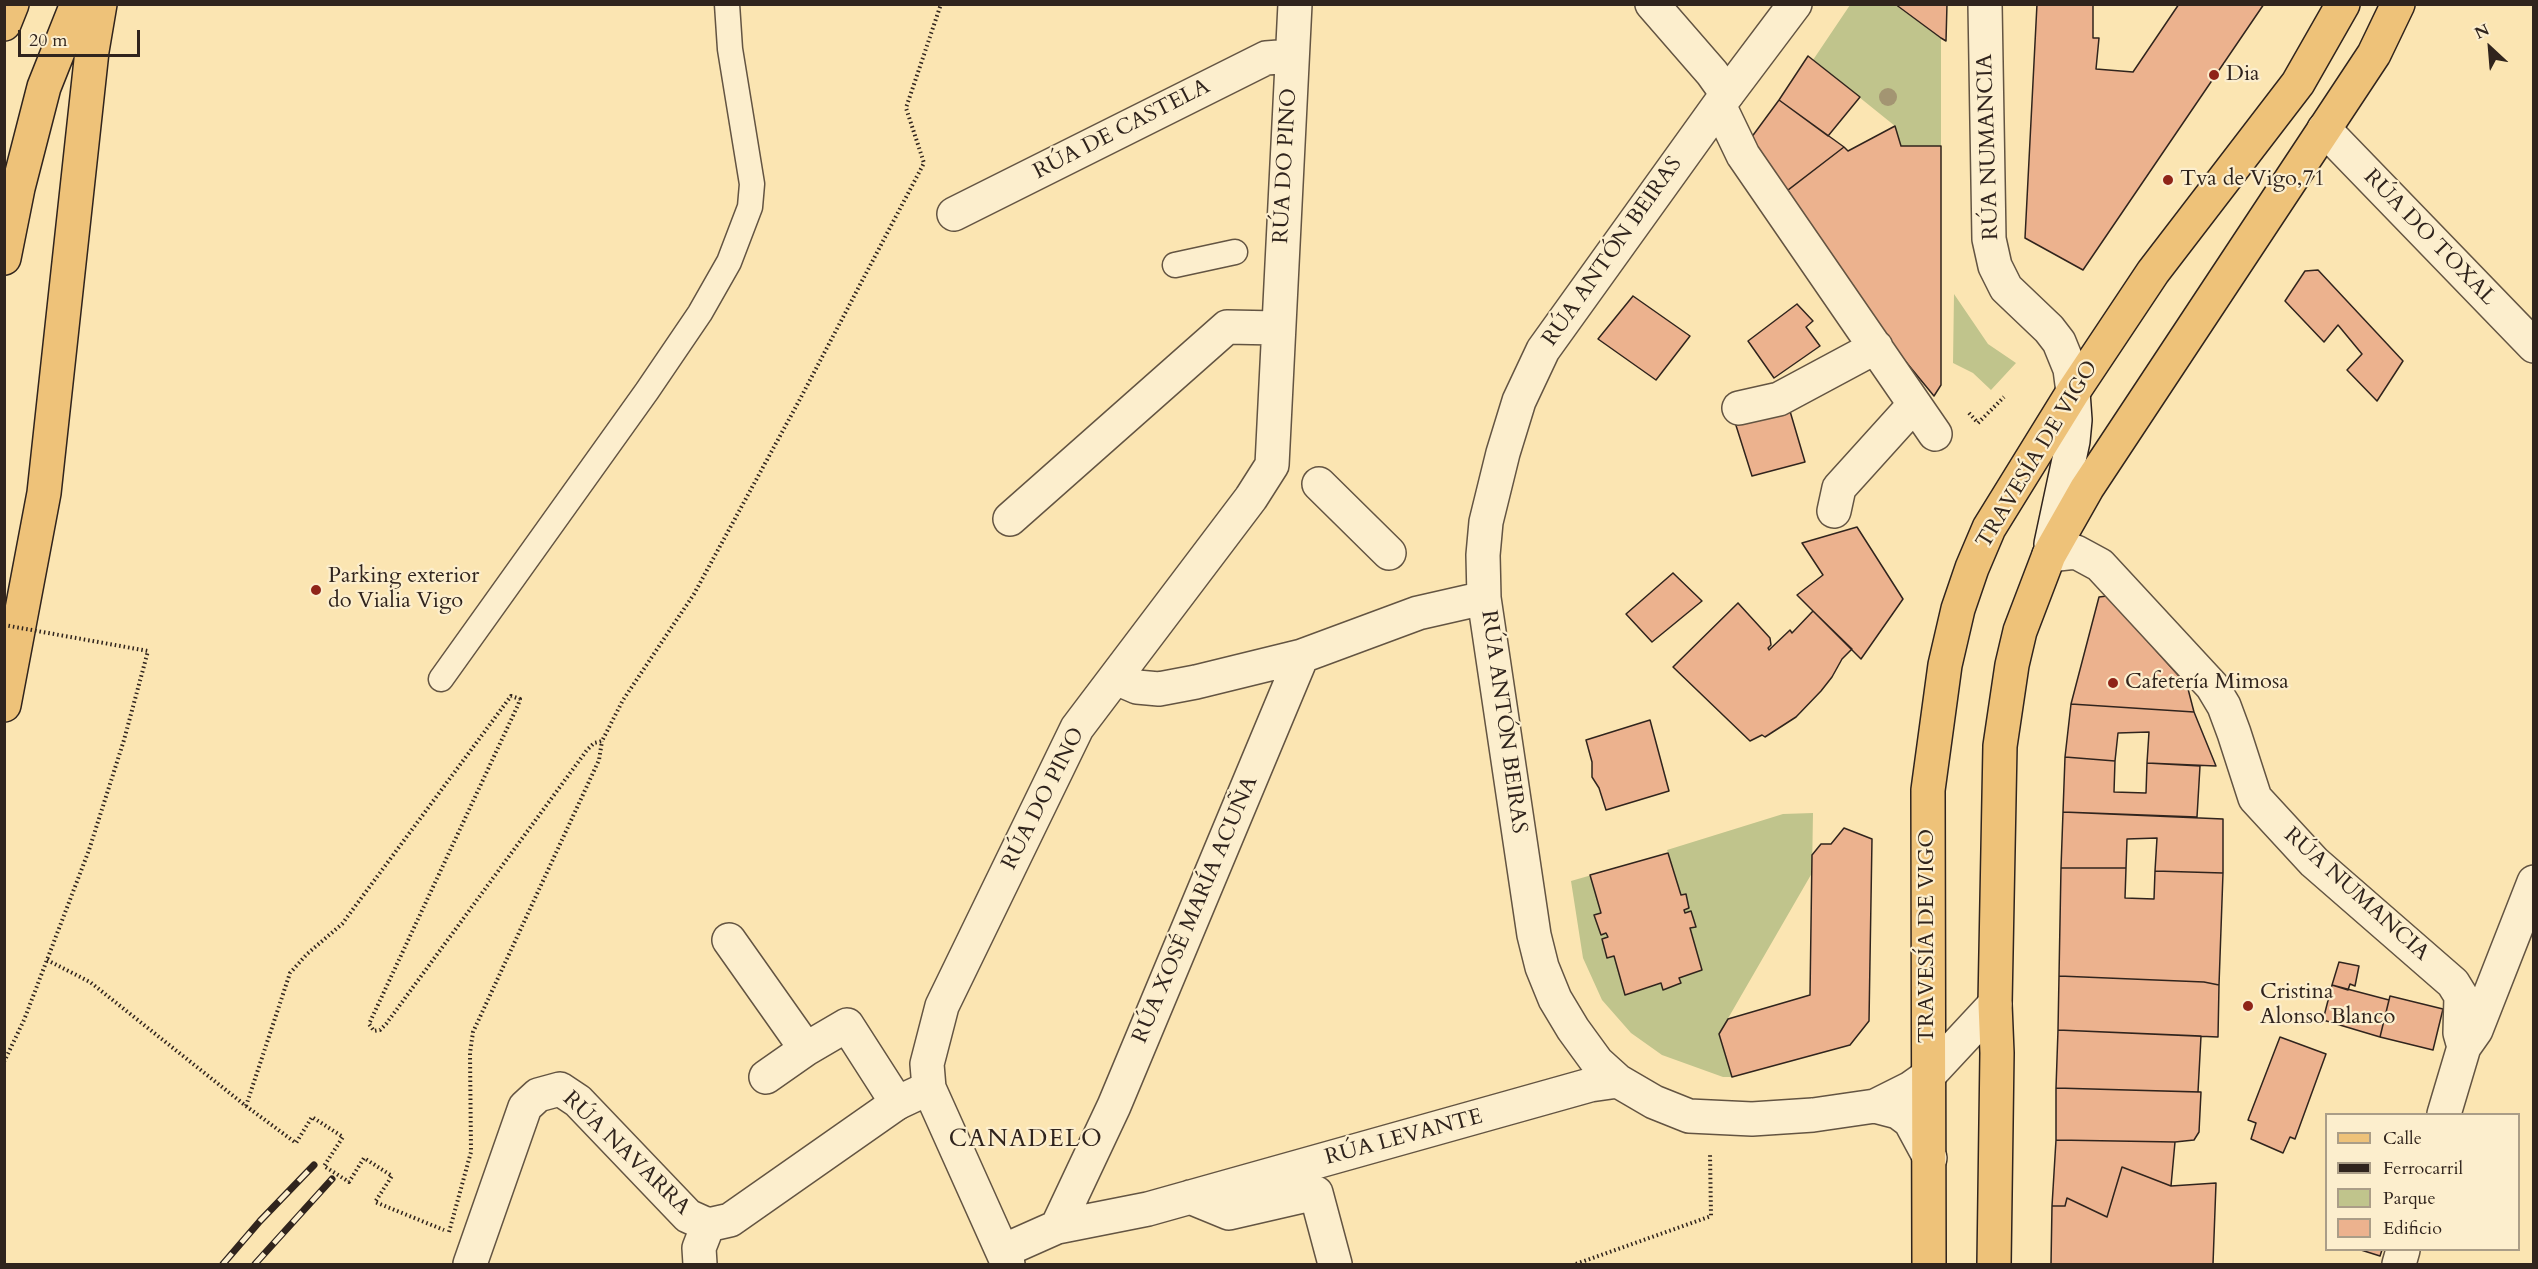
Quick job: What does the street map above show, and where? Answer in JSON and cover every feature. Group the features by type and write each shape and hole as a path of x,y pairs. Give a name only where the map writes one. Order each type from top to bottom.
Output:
{"main road":[{"path":"4,24 12,4"},
{"path":"4,258 18,188 44,87 77,4"},
{"path":"4,705 44,493 91,61 100,4"},
{"name":"TRAVESÍA DE VIGO","path":"1929,1264 1928,790 1945,665 1958,609 1971,568 1989,528 2073,392 2153,272 2298,83 2343,4"},
{"path":"1994,1264 1997,1053 1995,1004 2000,746 2012,665 2020,631 2049,555 2087,488 2374,54 2398,4"}],"street":[{"name":"RÚA DO PINO","path":"1006,1258 929,1088 927,1064 942,1006 1077,728 1251,498 1272,465 1295,4"},
{"path":"1652,4 1712,73 1743,155 1935,434"},
{"name":"RÚA ANTÓN BEIRAS","path":"1795,4 1723,99 1543,350 1523,390 1503,453 1486,522 1483,555 1484,598 1534,935 1542,967 1555,999 1573,1029 1598,1062 1618,1081 1654,1102 1689,1116 1710,1118 1813,1115 1875,1106 1911,1088 1928,1076 1995,1004"},
{"name":"RÚA NUMANCIA","path":"1985,4 1989,239 1995,266 2006,288 2049,329 2059,342 2070,369 2073,392 2075,420 2073,441 2049,555 2076,552 2100,565 2212,686 2224,706 2255,798 2314,862 2453,983 2460,996 2460,1033 2464,1047 2444,1113"},
{"name":"RÚA DE CASTELA","path":"954,214 1266,58 1292,56"},
{"name":"RÚA DO TOXAL","path":"2324,129 2534,346"},
{"path":"1010,519 1227,327 1278,328"},
{"path":"1739,408 1779,399 1876,347"},
{"path":"1834,511 1839,488 1914,405"},
{"path":"1319,484 1389,553"},
{"path":"1116,678 1137,687 1159,689 1302,656 1418,613 1484,598"},
{"name":"RÚA XOSÉ MARÍA ACUÑA","path":"1057,1227 1118,1095 1302,656"},
{"path":"2464,1047 2476,1030 2534,882"},
{"path":"729,940 806,1049"},
{"path":"766,1077 806,1049 847,1025 897,1103"},
{"name":"RÚA LEVANTE","path":"1006,1258 1057,1227 1133,1212 1590,1085 1618,1081"},
{"name":"RÚA NAVARRA","path":"470,1264 525,1107 538,1095 560,1089 578,1101 688,1216 708,1225 730,1220 897,1103 929,1088"},
{"path":"1875,1106 1898,1112 1910,1121 1930,1158"},
{"path":"1088,1162 1096,1188 1112,1203 1133,1212"},
{"name":"RÚA LEVANTE","path":"1190,1197 1229,1213 1316,1193 1335,1264"},
{"path":"700,1264 699,1248 708,1225"}],"lane":[{"path":"441,679 647,391 700,313 729,262 750,207 752,184 729,49 727,4"},
{"path":"1176,265 1235,252"}],"path":[{"path":"48,960 90,982 246,1106 297,1143 312,1117 342,1137 324,1166 349,1182 364,1158 392,1176 375,1202 449,1232 471,1152 470,1053 473,1032 599,760 602,741 623,700 694,594 800,401 924,163 906,108 941,4"},
{"path":"4,625 148,651 124,740 89,850 48,960 4,1062"},
{"path":"246,1106 290,973 307,954 342,924 511,696 520,699 518,705 369,1024 374,1031 380,1030 386,1024 587,750 594,743 602,741"},
{"path":"1576,1264 1711,1216 1710,1118"}],"green space":[{"path":"1850,5 1895,5 1941,38 1941,146 1901,146 1895,126 1813,60"},
{"path":"1954,294 1988,344 2016,363 1991,390 1973,373 1953,363"},
{"path":"1813,813 1812,873 1719,1034 1732,1077 1723,1077 1662,1055 1631,1033 1602,1000 1583,958 1571,881 1668,853 1667,850 1783,814"}],"building":[{"path":"1895,4 1947,4 1946,41 1941,38"},
{"path":"2037,4 2093,4 2093,38 2099,38 2096,69 2133,72 2179,4 2264,4 2083,270 2025,238"},
{"path":"1808,56 1860,97 1828,136 1779,100"},
{"path":"1779,100 1844,147 1784,193 1751,138"},
{"path":"1895,126 1901,146 1941,146 1941,385 1934,396 1841,283 1783,194 1844,147 1848,151"},
{"path":"2318,270 2403,361 2377,401 2347,370 2362,354 2338,325 2324,342 2285,301 2305,271"},
{"path":"1633,296 1690,336 1656,380 1598,339"},
{"path":"1797,304 1813,321 1806,327 1820,346 1774,378 1748,341"},
{"path":"1787,401 1805,462 1752,476 1733,416"},
{"path":"1857,527 1903,599 1861,659 1797,595 1823,575 1802,543"},
{"path":"1673,573 1702,601 1652,642 1626,614"},
{"path":"2107,596 2187,685 2194,712 2071,704 2099,597"},
{"path":"1738,603 1770,638 1769,650 1790,630 1792,633 1813,611 1852,649 1842,659 1821,691 1796,717 1765,737 1762,735 1750,741 1673,667"},
{"path":"2071,704 2194,712 2216,766 2147,763 2149,732 2118,733 2115,761 2065,757"},
{"path":"1650,720 1669,791 1606,810 1599,788 1592,777 1592,762 1586,740"},
{"path":"2065,757 2115,761 2114,792 2146,793 2147,763 2200,766 2197,817 2063,812"},
{"path":"2063,812 2223,819 2223,873 2155,871 2157,838 2127,839 2126,868 2061,868"},
{"path":"1844,828 1872,839 1869,1021 1850,1045 1732,1077 1719,1034 1728,1019 1810,995 1812,855 1821,844 1831,844"},
{"path":"1668,853 1681,895 1686,894 1689,908 1684,910 1685,913 1691,911 1696,927 1690,928 1702,970 1679,978 1681,983 1663,990 1661,983 1625,995 1614,956 1607,958 1602,939 1608,937 1606,933 1601,935 1594,915 1601,913 1590,875"},
{"path":"2061,868 2126,868 2125,898 2154,899 2155,871 2223,873 2219,985 2204,982 2059,976"},
{"path":"2339,962 2359,966 2355,986 2350,984 2348,990 2332,985"},
{"path":"2059,976 2204,982 2219,985 2218,1037 2058,1030"},
{"path":"2332,985 2389,1000 2380,1037 2323,1020"},
{"path":"2390,996 2443,1009 2433,1050 2380,1037"},
{"path":"2058,1030 2201,1036 2198,1092 2056,1088"},
{"path":"2280,1037 2326,1054 2295,1139 2290,1137 2283,1153 2251,1139 2256,1123 2248,1120"},
{"path":"2056,1088 2201,1092 2199,1132 2194,1140 2175,1142 2056,1140"},
{"path":"2056,1140 2175,1142 2171,1186 2122,1167 2107,1217 2067,1198 2065,1206 2052,1206"},
{"path":"2122,1167 2171,1186 2216,1183 2213,1264 2051,1264 2052,1206 2065,1206 2067,1198 2107,1217"},
{"path":"2364,1251 2382,1251 2380,1256"}],"railway":[{"path":"223,1264 260,1221 314,1165"},
{"path":"255,1264 332,1179"}],"place":[{"name":"Dia","path":"2214,75"},
{"name":"Tva de Vigo,71","path":"2168,180"},
{"name":"Parking exterior do Vialia Vigo","path":"316,590"},
{"name":"Cafetería Mimosa","path":"2113,683"},
{"name":"Cristina Alonso Blanco","path":"2248,1006"}],"district":[{"name":"CANADELO","path":"1026,1140"}]}
